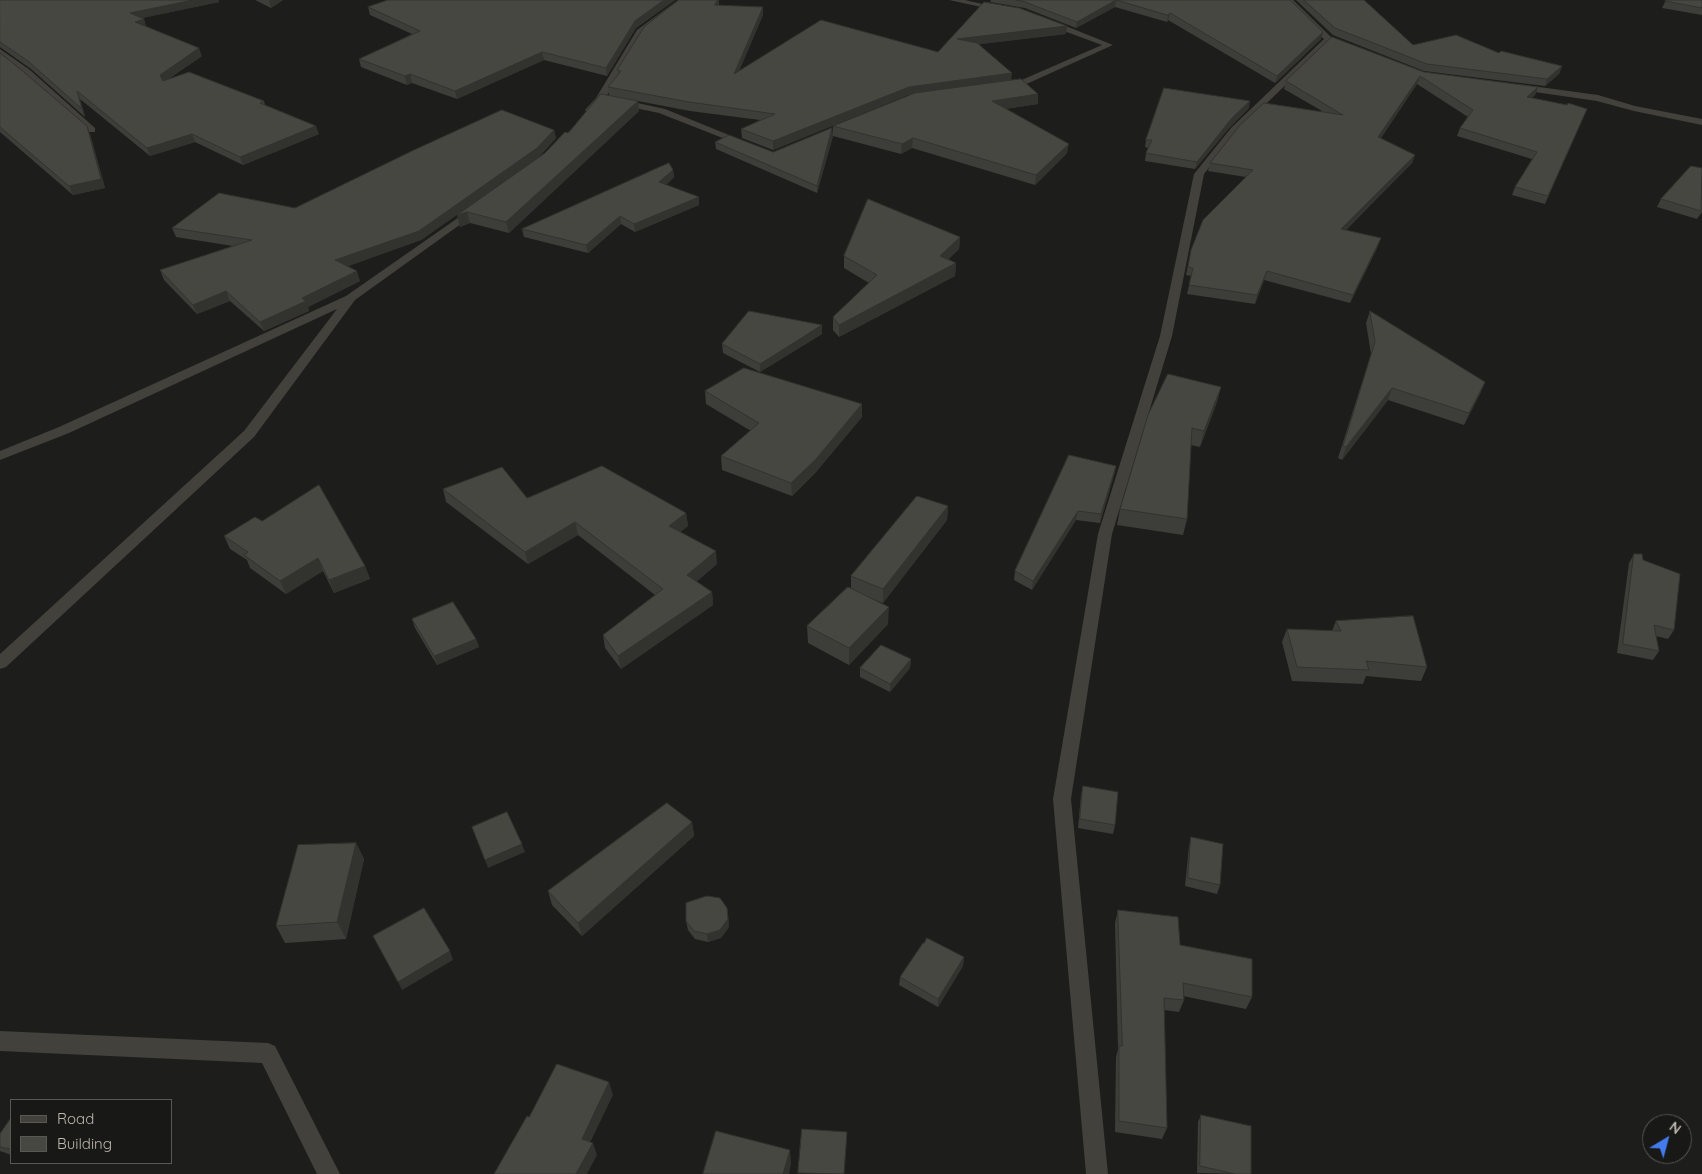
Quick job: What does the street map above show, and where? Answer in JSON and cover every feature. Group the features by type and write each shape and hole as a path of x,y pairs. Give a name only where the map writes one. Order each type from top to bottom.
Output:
{"street":[{"path":"581,119 600,99 640,32 683,0"},
{"path":"953,0 1012,11"},
{"path":"1098,1174 1062,798 1105,534 1166,336 1199,174 1234,130 1334,41 1288,0"},
{"path":"1000,87 1019,84 1109,44 1039,19"},
{"path":"0,52 27,72 92,130"},
{"path":"1510,86 1598,98 1634,108 1702,122"},
{"path":"600,99 662,111 754,148"},
{"path":"0,456 64,430 351,298 487,200"},
{"path":"0,663 249,434 351,298"},
{"path":"0,1041 268,1053 329,1174"}],"building":[{"path":"0,0 193,0 130,13 144,19 135,22 199,48 160,75 163,81 189,72 264,101 260,103 316,126 240,157 192,134 147,148 77,91 82,109 28,61 0,42"},
{"path":"388,0 664,0 635,21 606,68 542,52 455,91 410,74 405,76 359,59 420,31 368,7"},
{"path":"679,0 718,0 714,5 763,7 734,74 821,20 938,52 984,2 1019,8 1067,26 957,39 977,43 1012,73 909,87 773,141 741,129 775,114 689,102 608,87 621,71 617,70 644,27"},
{"path":"1016,0 1116,0 1077,22"},
{"path":"1117,0 1290,0 1323,32 1277,76 1170,13 1168,15"},
{"path":"1304,0 1364,0 1413,45 1456,35 1499,53 1501,51 1562,66 1547,79 1427,64 1335,28"},
{"path":"1702,0 1702,8 1665,1"},
{"path":"1332,37 1424,72 1538,87 1527,97 1567,105 1568,103 1587,109 1548,196 1515,187 1537,152 1460,128 1473,110 1420,76 1378,137 1415,155 1341,229 1381,238 1353,295 1267,271 1257,295 1189,285 1193,268 1188,267 1191,250 1203,220 1253,170 1210,163 1240,125 1264,103 1343,115 1286,81"},
{"path":"0,53 87,126 101,179 69,186 0,127"},
{"path":"1021,79 1038,94 992,101 1069,144 1036,175 913,138 902,144 833,126 915,93"},
{"path":"1164,88 1250,101 1231,119 1197,162 1146,153 1152,140 1146,140"},
{"path":"601,94 638,101 506,222 467,212 457,215 545,153 565,132 568,133"},
{"path":"502,110 554,130 537,148 419,231 335,260 357,271 302,298 306,301 260,322 226,291 193,305 160,270 252,240 172,228 219,193 295,208 414,150"},
{"path":"832,128 817,186 715,142 729,135 773,152"},
{"path":"669,163 673,170 659,182 699,197 634,224 620,216 586,245 522,229"},
{"path":"1691,166 1702,168 1701,211 1661,199"},
{"path":"868,199 960,237 940,256 956,263 839,325 833,317 877,275 844,256"},
{"path":"749,311 822,325 760,364 722,344"},
{"path":"1370,311 1485,382 1469,413 1392,388 1346,447 1343,446 1375,342"},
{"path":"744,368 862,404 816,459 791,483 721,456 759,423 705,391"},
{"path":"1168,374 1221,387 1204,431 1192,428 1187,519 1120,509 1148,415"},
{"path":"1069,455 1116,466 1101,514 1078,511 1033,581 1015,571"},
{"path":"602,466 686,513 669,526 716,551 687,575 712,592 618,656 603,635 663,589 575,522 525,552 443,489 502,467 527,498"},
{"path":"319,485 365,566 329,580 318,558 280,581 244,555 248,552 224,536 255,517 262,521"},
{"path":"917,496 948,506 883,589 851,576"},
{"path":"1634,554 1642,554 1643,560 1680,574 1674,630 1654,625 1659,651 1623,644"},
{"path":"848,587 889,607 849,648 807,626"},
{"path":"453,602 476,639 434,656 412,619"},
{"path":"1413,616 1427,667 1366,661 1369,670 1297,667 1287,629 1341,631 1336,621"},
{"path":"881,645 911,659 890,684 860,668"},
{"path":"1083,786 1118,792 1115,825 1080,819"},
{"path":"667,803 692,822 578,923 548,891"},
{"path":"507,812 522,844 485,860 472,827"},
{"path":"1191,837 1223,844 1220,885 1188,878"},
{"path":"356,843 337,922 276,926 298,845"},
{"path":"707,896 720,898 727,908 728,919 720,930 707,934 694,931 686,921 686,903"},
{"path":"424,908 450,951 398,982 373,936"},
{"path":"1118,910 1178,917 1180,945 1252,959 1252,997 1183,983 1184,1000 1164,998 1167,1128 1119,1121 1119,1046 1122,1046"},
{"path":"927,938 964,957 938,999 900,977"},
{"path":"557,1064 609,1082 582,1139 593,1143 576,1174 494,1174 527,1116 529,1117"},
{"path":"1201,1115 1251,1126 1251,1174 1235,1174 1200,1166"},
{"path":"10,1119 10,1149 0,1147 0,1134"},
{"path":"802,1129 847,1132 844,1174 798,1173"},
{"path":"716,1131 790,1150 783,1174 703,1174"}]}
